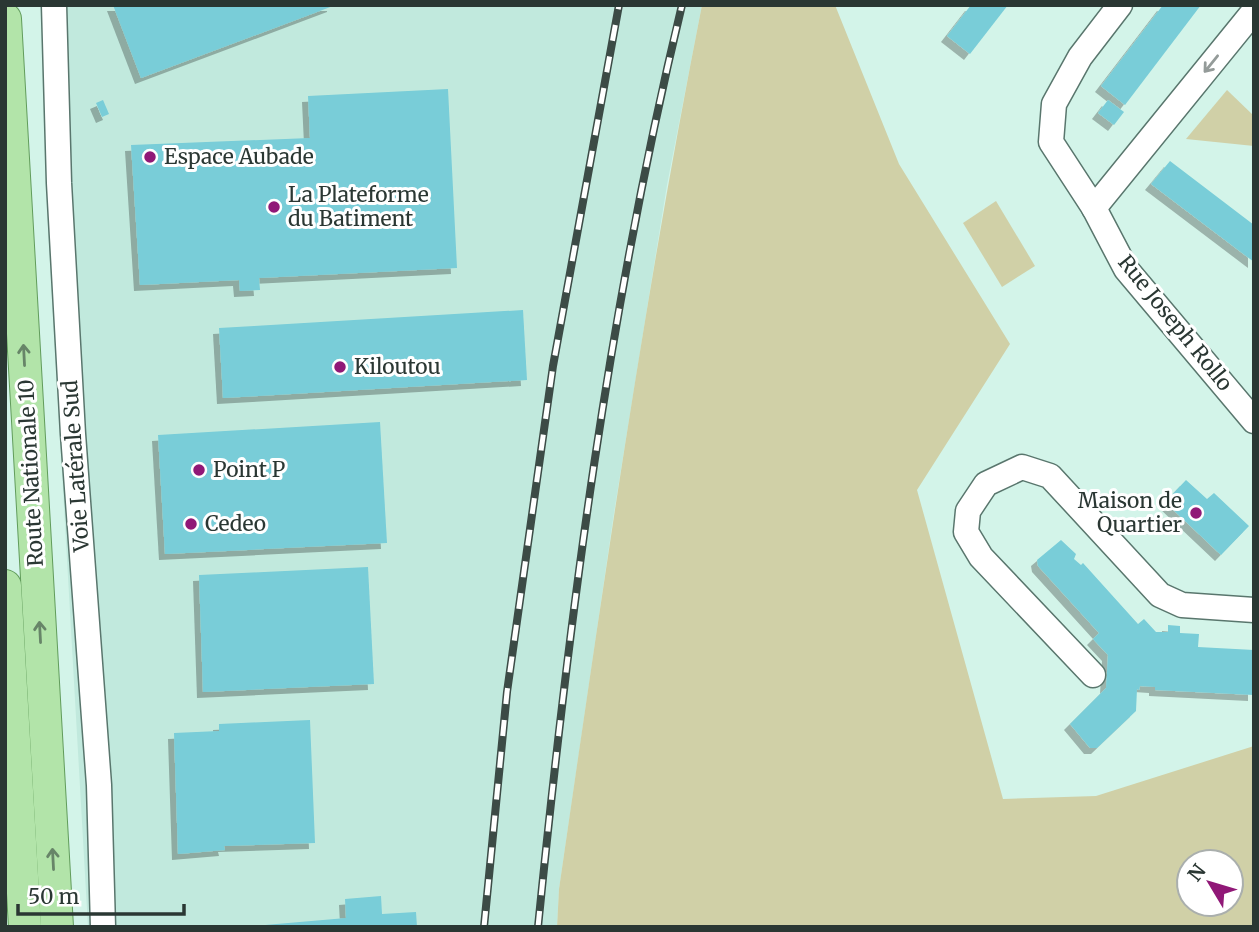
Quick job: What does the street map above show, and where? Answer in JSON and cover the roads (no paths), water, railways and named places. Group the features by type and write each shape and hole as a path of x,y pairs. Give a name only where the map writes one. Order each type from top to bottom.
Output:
{"main road":[{"path":"6,28 22,5"},
{"name":"Route Nationale 10","path":"6,28 57,927"},
{"path":"5,586 24,927"}],"street":[{"name":"Voie Latérale Sud","path":"54,5 73,434 99,785 103,927"},
{"name":"Rue Joseph Rollo","path":"1120,5 1080,57 1054,104 1051,142 1094,208 1126,269 1254,421"},
{"path":"1094,208 1254,11"},
{"path":"1093,675 981,557 966,532 968,511 986,484 1022,467 1050,476 1160,595 1182,605 1254,610"}],"railway":[{"path":"484,927 507,692 553,366 619,5"},
{"path":"538,927 563,695 594,463 633,233 682,5"}],"place":[{"name":"Espace Aubade","path":"150,157"},
{"name":"La Plateforme du Batiment","path":"274,207"},
{"name":"Kiloutou","path":"340,367"},
{"name":"Point P","path":"199,470"},
{"name":"Maison de Quartier","path":"1196,513"},
{"name":"Cedeo","path":"191,524"}]}
